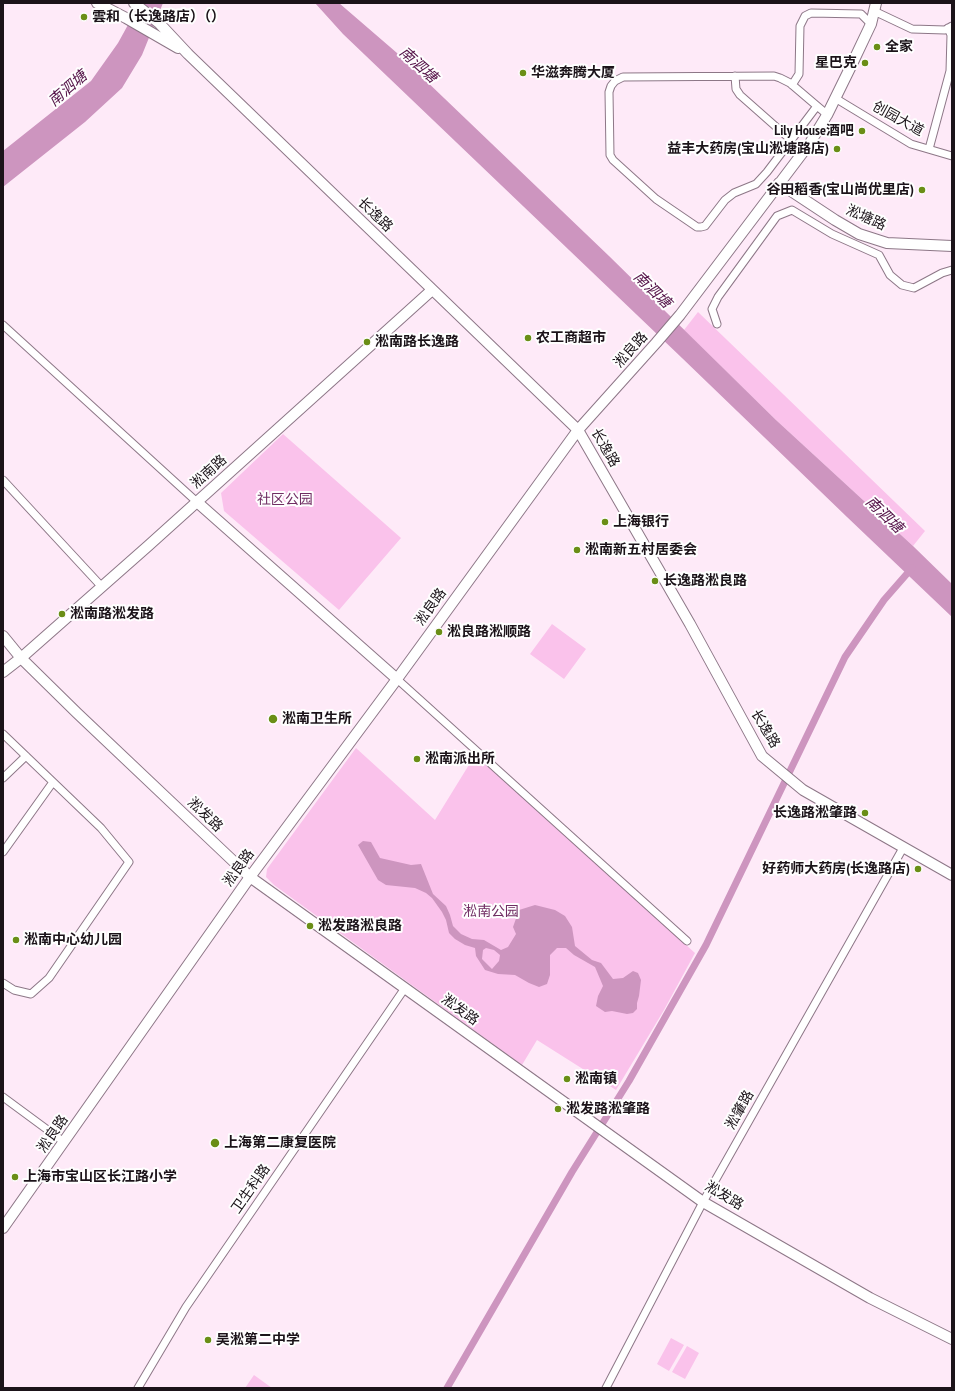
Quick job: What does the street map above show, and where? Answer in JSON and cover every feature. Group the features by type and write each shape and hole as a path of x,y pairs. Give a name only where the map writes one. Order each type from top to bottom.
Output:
{"street":[{"name":"长逸路","path":"98,3 188,54"},
{"name":"长逸路","path":"135,4 159,23 188,54 578,430 690,624 762,756 803,790 952,875"},
{"name":"淞良路","path":"3,1228 250,877 397,679 578,430 680,315 810,143 827,115 871,24 875,7"},
{"path":"875,7 912,29 945,30 950,27 950,71 929,149"},
{"path":"792,85 799,74 800,26 805,16 811,13 861,14 871,24"},
{"path":"735,76 736,89 740,95 791,140"},
{"path":"817,106 767,172 756,184 734,193 726,200 705,226 701,227 697,227 656,199 613,160 610,155 609,92 615,81 623,77 774,76 792,85 817,106 827,115"},
{"name":"创园大道","path":"835,98 911,144 952,156"},
{"name":"淞塘路","path":"779,183 859,234 887,243 952,246"},
{"path":"718,324 712,309 718,297 777,216 792,210 832,234 878,255 890,275 902,285 914,288 942,273 952,270"},
{"name":"淞南路","path":"3,672 22,658 102,587 432,290"},
{"path":"3,325 197,502 397,679 687,941"},
{"path":"3,480 102,587"},
{"name":"淞发路","path":"3,636 22,658 250,877 703,1202 870,1298 952,1339"},
{"path":"3,734 100,828 130,862 48,978 31,994 14,990 3,983"},
{"path":"3,778 26,756"},
{"path":"3,852 53,782"},
{"name":"淞肇路","path":"606,1388 703,1202 903,848"},
{"name":"卫生科路","path":"138,1388 186,1307 405,988"},
{"path":"3,1097 64,1142"}],"green space":[{"path":"698,312 925,531 913,546 776,420 684,330"},
{"name":"社区公园","path":"283,434 401,538 339,610 224,511 221,493"},
{"path":"552,624 586,649 564,679 530,654"},
{"name":"淞南公园","path":"356,748 435,820 475,755 695,953 664,1010 616,1090 537,1040 522,1065 274,885 266,877 267,869"},
{"path":"671,1338 684,1345 669,1371 657,1364"},
{"path":"687,1346 699,1353 685,1379 672,1372"},
{"path":"254,1375 272,1388 245,1388"}],"shaded area":[{"path":"140,3 163,3 142,55 122,88 85,122 3,187 3,151 91,81 118,43"},
{"path":"315,3 339,3 397,53 609,256 776,420 913,546 952,584 952,617 343,34"},
{"path":"363,841 371,842 380,858 411,865 421,864 433,894 446,906 453,926 461,934 472,939 484,940 501,950 508,947 516,934 513,927 519,910 535,905 555,910 565,916 572,927 575,946 592,960 601,963 613,979 623,978 633,971 638,973 641,980 637,1009 633,1013 627,1014 612,1011 605,1012 596,1006 598,996 603,986 595,967 574,955 566,948 557,948 550,955 550,975 547,984 539,987 515,975 498,974 485,970 476,956 475,948 465,945 449,933 446,920 432,898 426,893 415,888 386,885 378,880 358,845","holes":["486,948 494,950 500,955 499,961 492,969 482,959 483,950"]}],"waterway":[{"path":"447,1388 572,1172 629,1081 706,945 845,657 884,600 912,568"}],"place":[{"name":"雲和（长逸路店）（）","path":"84,17"},
{"name":"全家","path":"877,47"},
{"name":"星巴克","path":"865,63"},
{"name":"华滋奔腾大厦","path":"523,73"},
{"name":"Lily House酒吧","path":"862,131"},
{"name":"益丰大药房(宝山淞塘路店)","path":"837,149"},
{"name":"谷田稻香(宝山尚优里店)","path":"922,190"},
{"name":"农工商超市","path":"528,338"},
{"name":"淞南路长逸路","path":"367,342"},
{"name":"上海银行","path":"605,522"},
{"name":"淞南新五村居委会","path":"577,550"},
{"name":"长逸路淞良路","path":"655,581"},
{"name":"淞南路淞发路","path":"62,614"},
{"name":"淞良路淞顺路","path":"439,632"},
{"name":"淞南卫生所","path":"273,719"},
{"name":"淞南派出所","path":"417,759"},
{"name":"长逸路淞肇路","path":"865,813"},
{"name":"好药师大药房(长逸路店)","path":"918,869"},
{"name":"淞发路淞良路","path":"310,926"},
{"name":"淞南中心幼儿园","path":"16,940"},
{"name":"淞南镇","path":"567,1079"},
{"name":"淞发路淞肇路","path":"558,1109"},
{"name":"上海第二康复医院","path":"215,1143"},
{"name":"上海市宝山区长江路小学","path":"15,1177"},
{"name":"吴淞第二中学","path":"208,1340"}],"water label":[{"name":"南泗塘","path":"418,65"},
{"name":"南泗塘","path":"68,89"},
{"name":"南泗塘","path":"652,290"},
{"name":"南泗塘","path":"884,515"}]}
